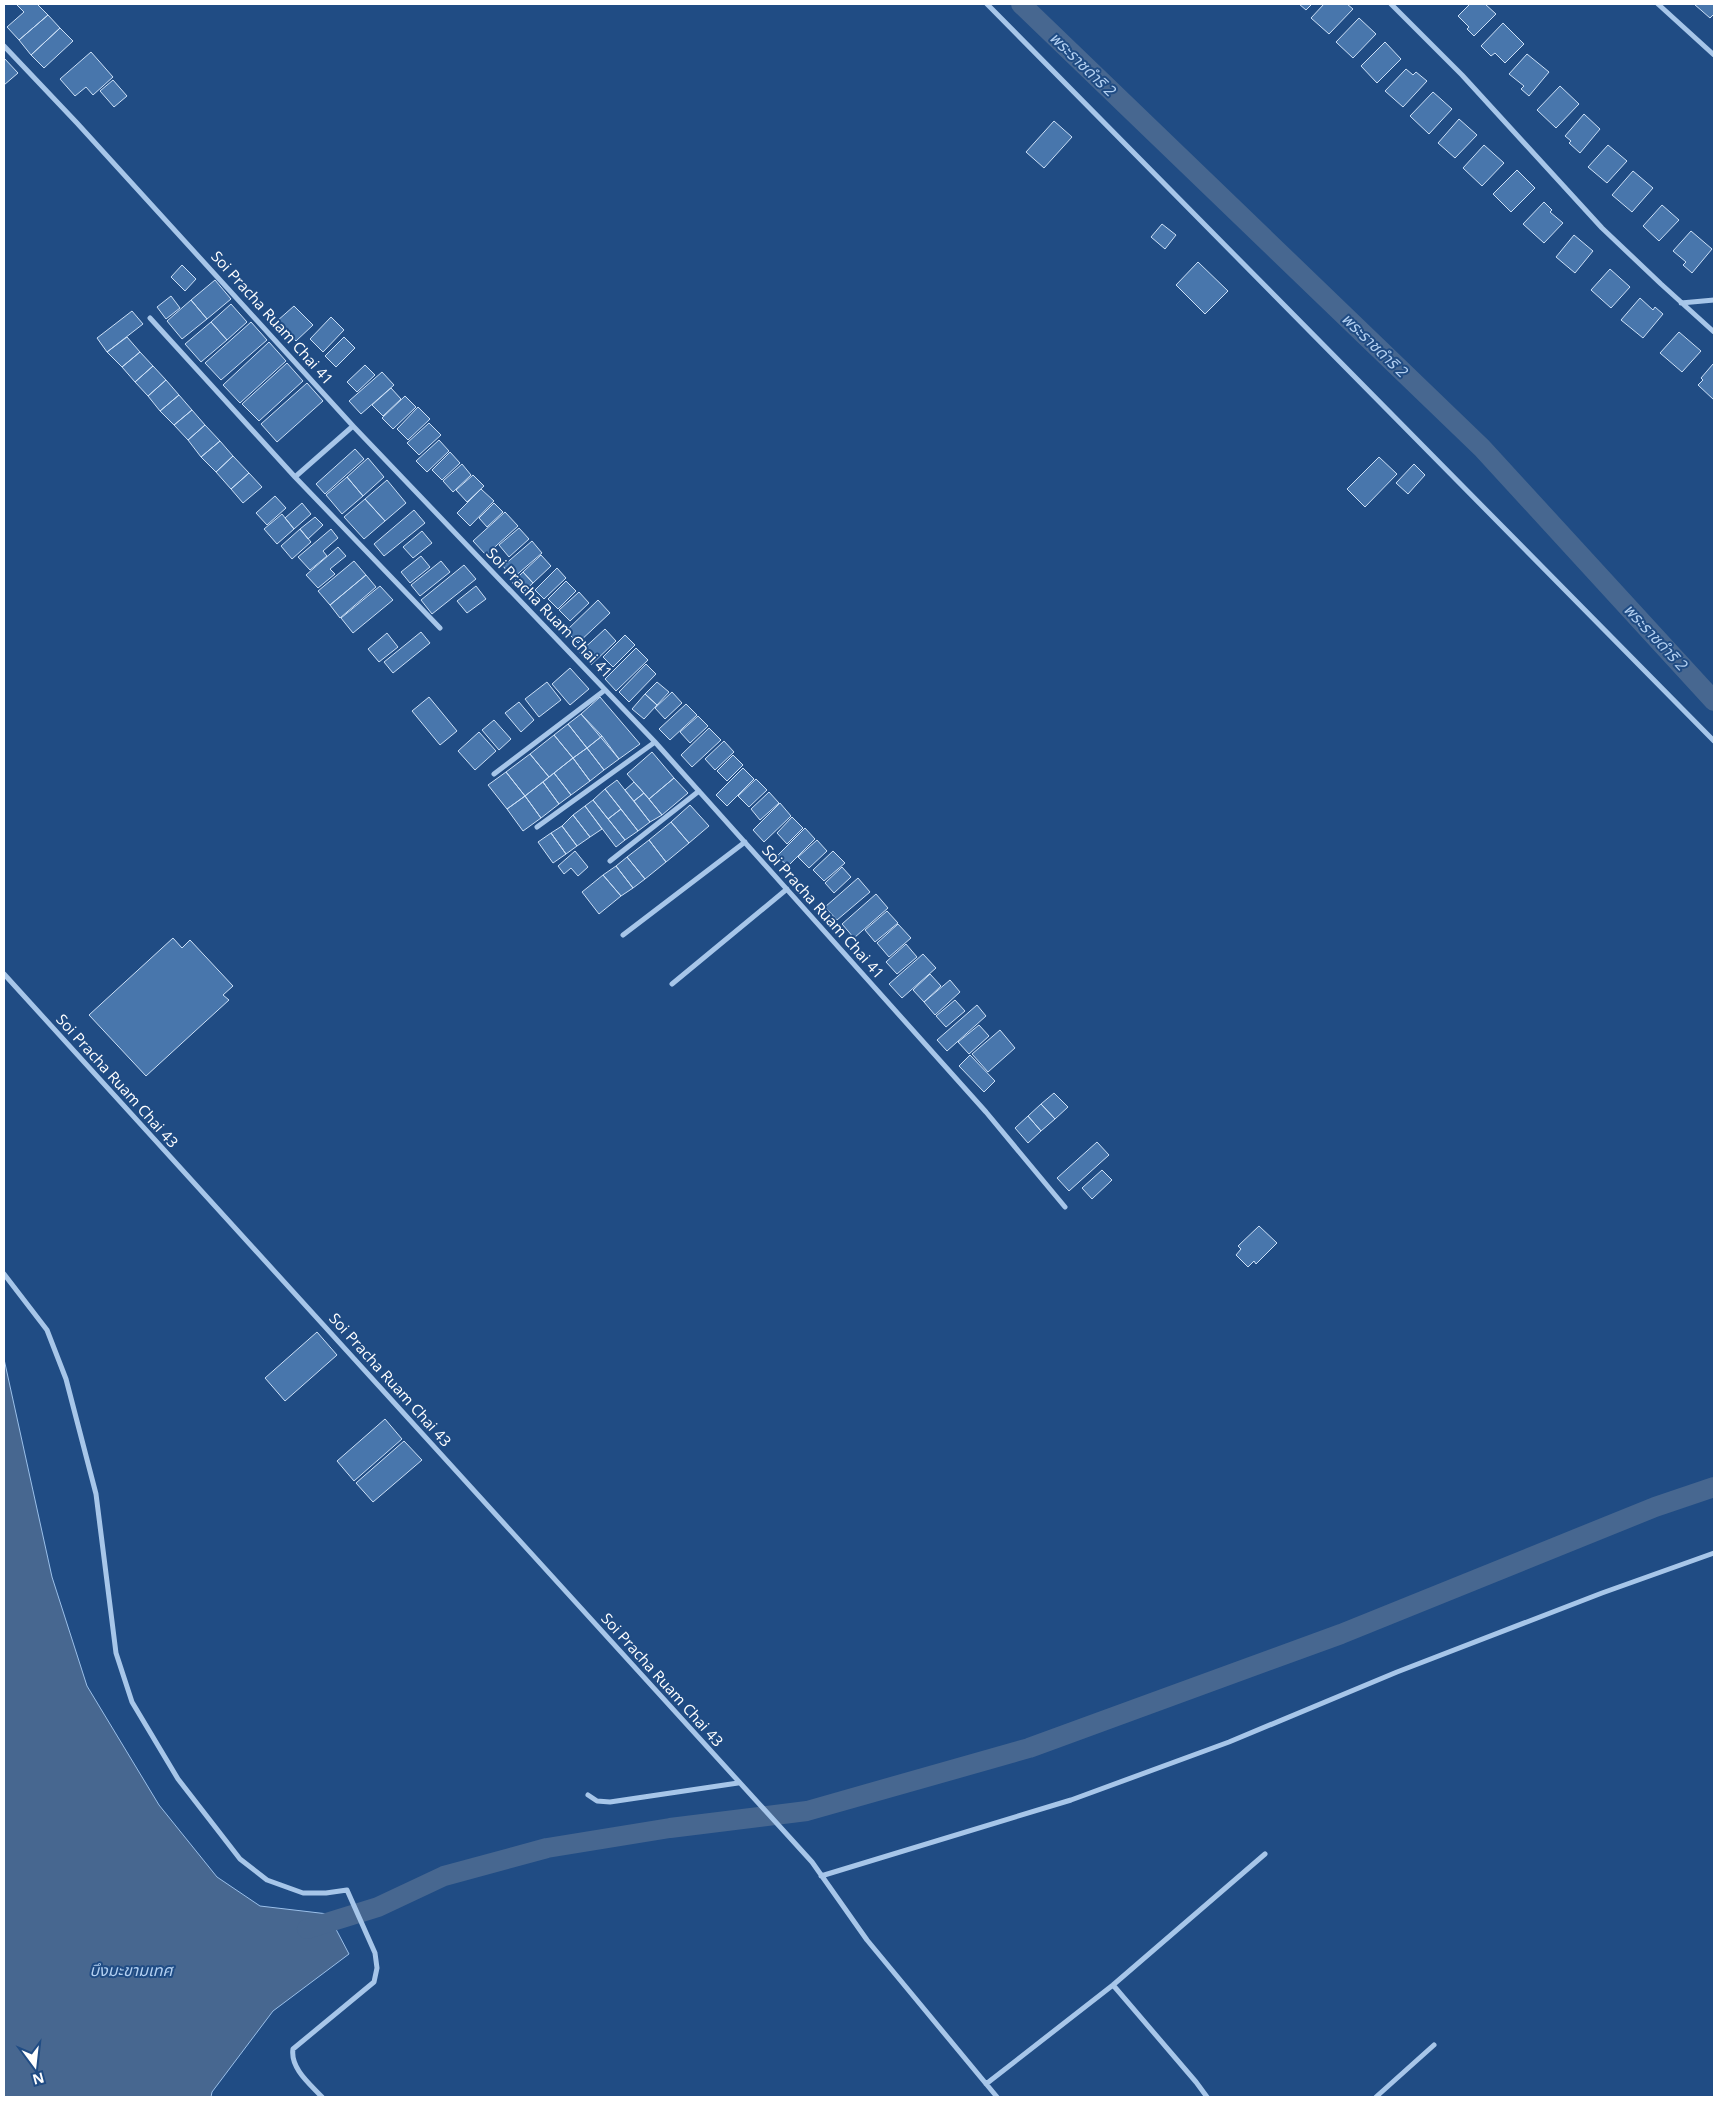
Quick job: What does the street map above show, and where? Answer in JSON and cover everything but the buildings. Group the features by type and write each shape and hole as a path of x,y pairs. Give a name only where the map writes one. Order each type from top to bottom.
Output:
{"street":[{"path":"987,4 1714,741"},
{"path":"1391,4 1462,76 1602,228 1714,332"},
{"path":"1658,4 1714,55"},
{"name":"Soi Pracha Ruam Chai 41","path":"4,46 77,122 353,426 656,742 986,1112 1065,1207"},
{"path":"1681,303 1714,300"},
{"path":"150,318 295,477 440,628"},
{"path":"295,477 353,426"},
{"path":"494,774 605,690"},
{"path":"537,827 656,742"},
{"path":"610,861 699,791"},
{"path":"623,936 745,842"},
{"path":"672,984 787,889"},
{"name":"Soi Pracha Ruam Chai 43","path":"4,974 738,1783 750,1793 812,1862 867,1940 997,2097"},
{"path":"4,1274 47,1330 66,1379 96,1494 116,1653 132,1702 178,1779 240,1859 267,1880 303,1893 326,1893 347,1890 375,1954 377,1968 374,1982 293,2049 292,2057 297,2068 322,2097"},
{"path":"821,1876 1071,1800 1229,1742 1397,1672 1602,1593 1714,1553"},
{"path":"588,1795 597,1801 610,1802 738,1783"},
{"path":"986,2084 1113,1985 1265,1854"},
{"path":"1113,1985 1207,2097"},
{"path":"1376,2097 1434,2044"}],"water":[{"name":"บึงมะขามเทศ","path":"4,1359 52,1577 87,1686 159,1805 217,1877 260,1906 328,1914 349,1954 273,2011 212,2092 211,2097 4,2097"}],"waterway":[{"name":"พระราชดำริ 2","path":"1021,4 1482,448 1714,701"},
{"path":"307,1929 378,1907 444,1876 547,1848 670,1828 807,1811 1029,1748 1341,1634 1655,1507 1714,1487"}]}
